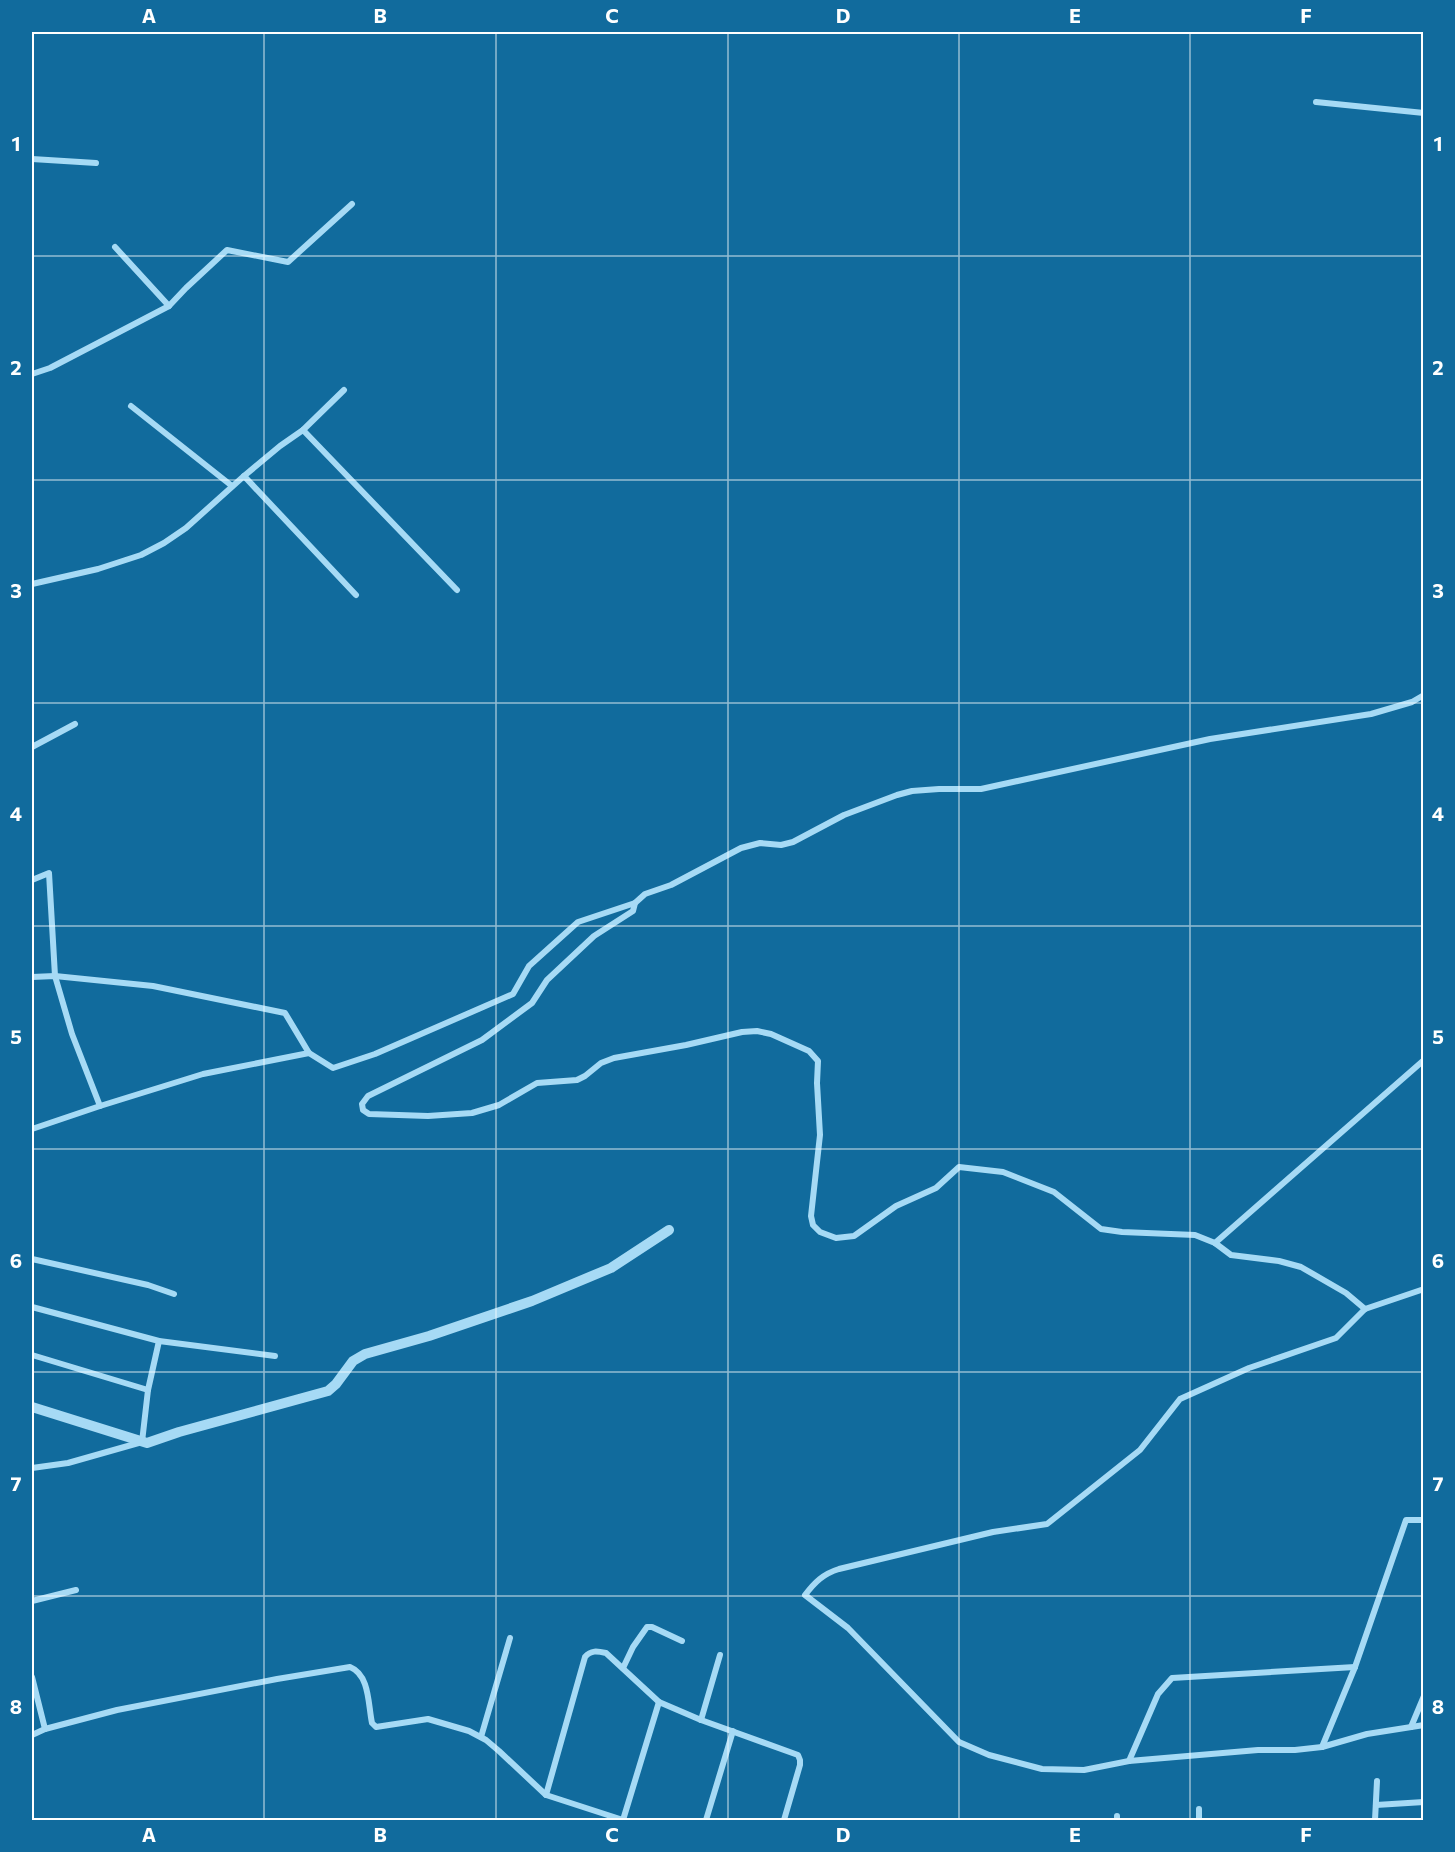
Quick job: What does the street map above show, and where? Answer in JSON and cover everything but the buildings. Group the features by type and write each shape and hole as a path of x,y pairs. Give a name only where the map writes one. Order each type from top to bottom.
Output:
{"street":[{"path":"1316,102 1424,113"},
{"path":"32,159 96,163"},
{"path":"32,374 50,369 170,306 227,250 288,262 352,204"},
{"path":"115,247 170,306"},
{"path":"32,584 98,569 141,555 186,528 232,486 303,430 344,390"},
{"path":"131,406 232,486"},
{"path":"303,430 457,591"},
{"path":"244,476 356,596"},
{"path":"32,977 56,976 153,986 285,1013 309,1053 333,1068 375,1054 513,994 529,966 578,922 635,903 645,894 671,885 741,848 760,843 781,845 794,842 844,815 912,791 981,789 1210,739 1371,714 1412,702 1424,695"},
{"path":"32,747 75,724"},
{"path":"32,880 49,873 56,976 72,1034 100,1106"},
{"path":"635,903 633,911 594,936 547,980 524,1011 482,1040 368,1096 362,1104 363,1110 369,1114 428,1116 472,1113 499,1105 537,1083 577,1080 601,1063 614,1058 742,1032 757,1031 771,1034 809,1051 818,1061 820,1135 811,1216 813,1225 820,1232 836,1238 854,1236 896,1206 936,1188 959,1167 1003,1172 1054,1192 1101,1229 1195,1235 1215,1243 1231,1255 1279,1261 1300,1267 1346,1293 1365,1309"},
{"path":"32,1129 203,1074 309,1053"},
{"path":"1215,1243 1424,1060"},
{"path":"32,1407 147,1443 328,1391 353,1361 365,1354 429,1336 532,1301 610,1268 669,1230"},
{"path":"32,1260 148,1285 174,1294"},
{"path":"1424,1289 1365,1309 1335,1338 1249,1368 1180,1399 1140,1450 1047,1524 993,1532 839,1569 816,1580 805,1594 848,1628 959,1742 989,1755 1042,1769 1084,1770 1129,1761 1258,1749 1295,1750 1322,1747 1367,1734 1424,1725"},
{"path":"32,1307 159,1341 275,1356"},
{"path":"142,1442 148,1390 159,1341"},
{"path":"32,1355 148,1390"},
{"path":"32,1468 68,1463 142,1442"},
{"path":"1322,1747 1355,1667 1406,1520 1424,1520"},
{"path":"32,1601 76,1590"},
{"path":"623,1668 633,1647 647,1627 652,1627 682,1641"},
{"path":"481,1737 510,1638"},
{"path":"546,1795 585,1658 589,1652 596,1651 606,1653 660,1702 799,1757 800,1765 784,1821"},
{"path":"701,1720 720,1655"},
{"path":"32,1735 45,1729 117,1710 198,1693 350,1667 360,1673 364,1681 372,1723 376,1727 428,1719 469,1731 499,1751 546,1795 623,1821 660,1702"},
{"path":"1129,1761 1158,1695 1172,1678 1355,1667"},
{"path":"32,1677 45,1729"},
{"path":"1411,1727 1424,1696"},
{"path":"706,1821 733,1731"},
{"path":"1375,1821 1377,1782"},
{"path":"1376,1805 1424,1802"},
{"path":"1199,1809 1199,1821"}]}
